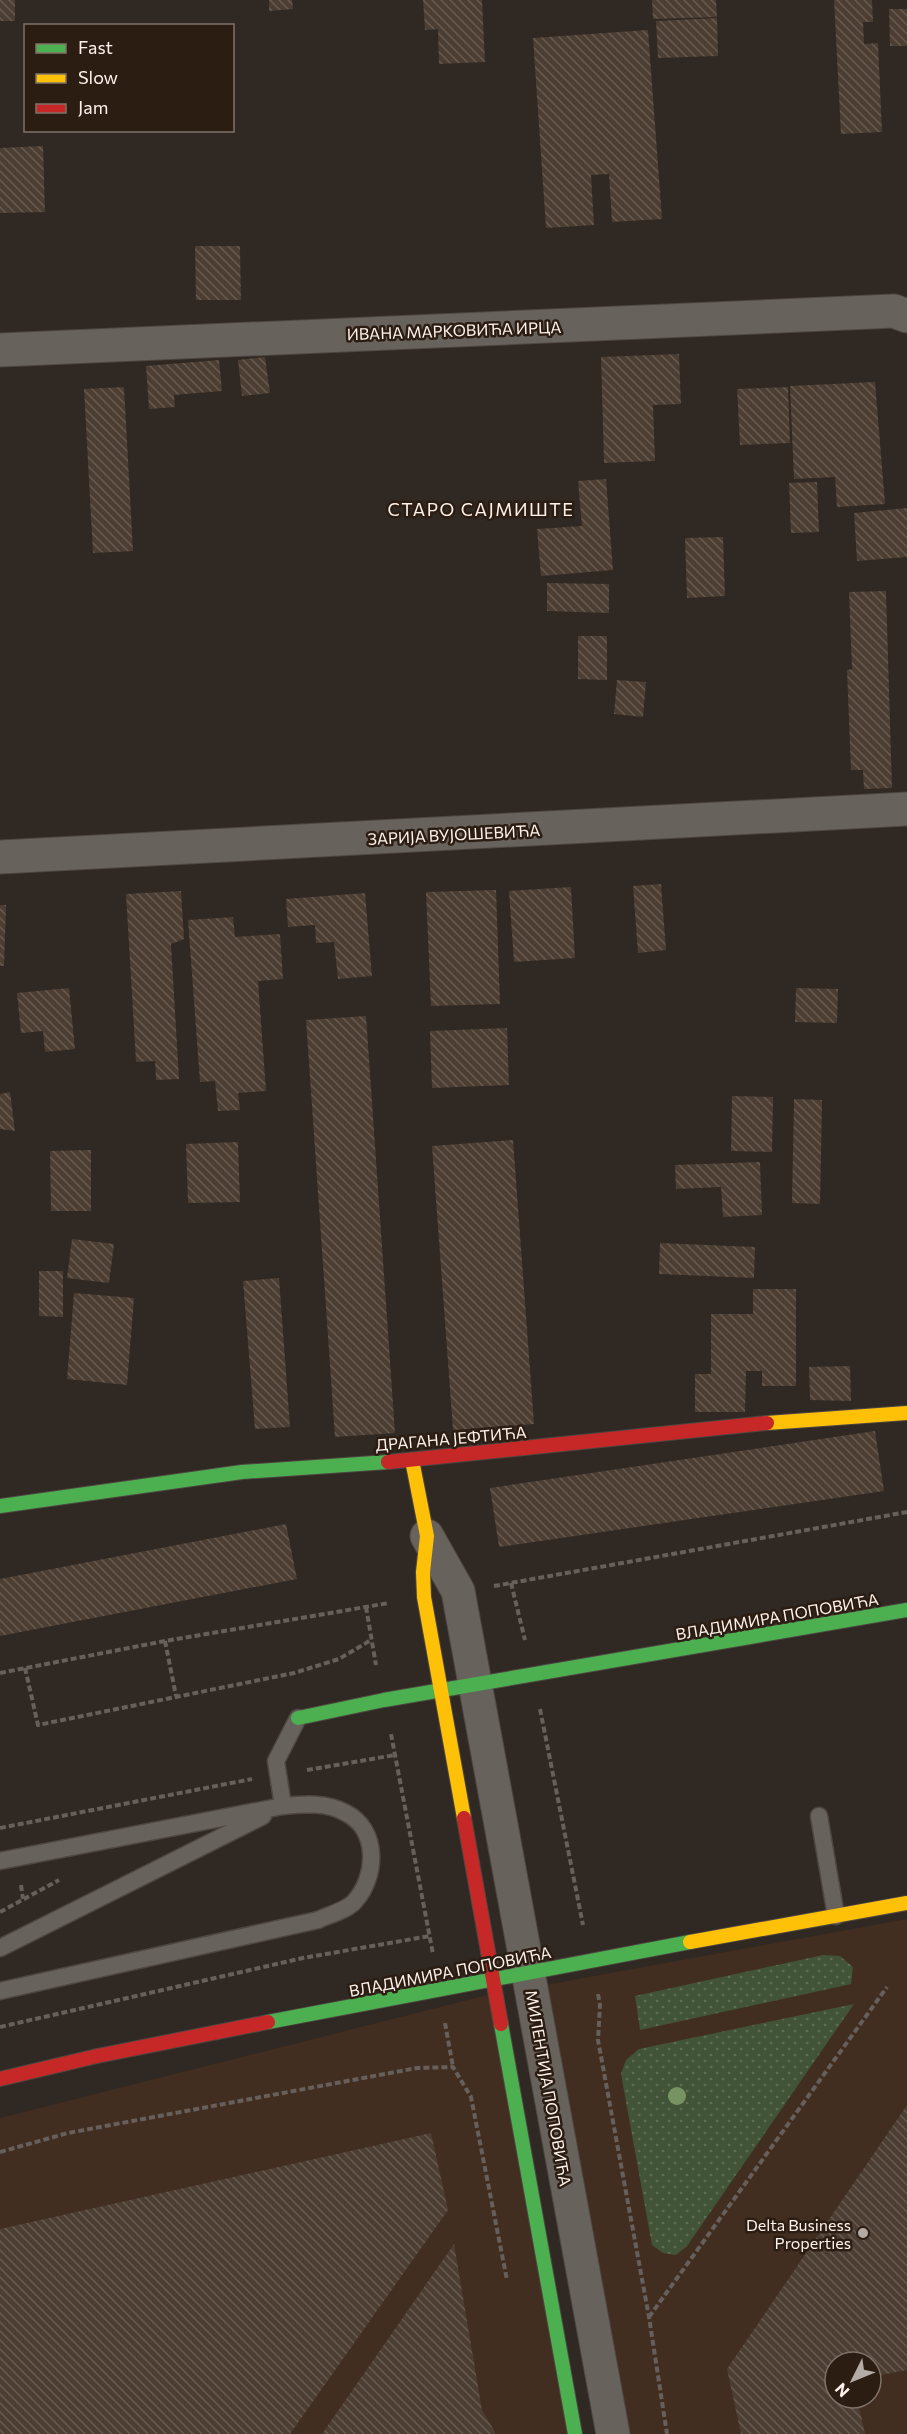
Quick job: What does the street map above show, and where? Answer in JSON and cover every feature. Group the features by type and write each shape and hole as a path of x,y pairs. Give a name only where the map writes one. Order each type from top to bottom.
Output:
{"street":[{"name":"ИВАНА МАРКОВИЋА ИРЦА","path":"0,350 894,311 907,316"},
{"name":"ЗАРИЈА ВУЈОШЕВИЋА","path":"0,857 907,809"},
{"name":"ДРАГАНА ЈЕФТИЋА","path":"0,1506 242,1472 412,1460 826,1418 907,1413"},
{"name":"МИЛЕНТИЈА ПОПОВИЋА","path":"412,1460 427,1536 423,1587 575,2434"},
{"name":"МИЛЕНТИЈА ПОПОВИЋА","path":"427,1536 440,1555 458,1591 613,2434"},
{"name":"ВЛАДИМИРА ПОПОВИЋА","path":"298,1718 907,1610"},
{"name":"ВЛАДИМИРА ПОПОВИЋА","path":"0,2079 97,2056 492,1978 907,1903"}],"lane":[{"path":"283,1806 276,1761 298,1718"},
{"path":"0,1861 283,1806 318,1804 348,1813 370,1838 372,1869 354,1902 318,1920 0,1991"},
{"path":"0,1948 283,1806"},
{"path":"819,1816 836,1916"}],"path":[{"path":"511,1583 907,1512"},
{"path":"0,1673 25,1668 165,1641 366,1607 371,1640 339,1659 294,1673 38,1725 25,1668"},
{"path":"165,1641 176,1696"},
{"path":"543,1722 579,1905"},
{"path":"0,2027 303,1958 430,1936 395,1755"},
{"path":"0,1828 209,1786"},
{"path":"0,1912 61,1879"},
{"path":"649,2317 887,1987"},
{"path":"598,2040 649,2317 667,2434"},
{"path":"0,2152 68,2133 417,2068 453,2067 471,2097 507,2283"}],"shaded area":[{"path":"907,1919 907,2434 598,2434 518,1990"},
{"path":"496,1993 577,2434 0,2434 0,2118"}],"green space":[{"path":"823,1955 840,1956 853,1967 851,1984 640,2030 635,1996"},
{"path":"854,2004 687,2246 676,2255 663,2253 652,2245 621,2074 626,2060 639,2049"}],"building":[{"path":"0,0 15,0 15,21 0,21"},
{"path":"269,0 292,0 293,9 269,11"},
{"path":"423,0 482,0 485,62 439,64 438,29 425,30"},
{"path":"652,0 716,0 717,17 653,19"},
{"path":"834,0 872,0 873,22 863,22 864,44 878,43 882,132 841,134"},
{"path":"889,9 907,9 907,46 890,46"},
{"path":"717,18 718,56 658,58 656,21"},
{"path":"648,30 662,219 612,222 609,174 591,175 594,225 546,228 533,38"},
{"path":"43,146 45,212 0,213 0,148"},
{"path":"195,246 240,246 241,300 196,300"},
{"path":"679,354 681,404 653,405 655,461 604,463 601,357"},
{"path":"265,357 270,393 242,396 238,360"},
{"path":"219,360 222,391 174,395 175,407 149,409 146,366"},
{"path":"875,382 885,504 837,507 835,477 794,479 790,386"},
{"path":"124,387 133,551 93,553 84,389"},
{"path":"788,387 790,443 740,445 737,389"},
{"path":"606,479 613,570 541,576 537,529 582,526 578,481"},
{"path":"817,482 819,532 791,533 789,483"},
{"path":"907,508 907,557 857,561 854,513"},
{"path":"723,537 725,596 687,598 685,538"},
{"path":"547,583 609,584 609,613 547,611"},
{"path":"886,591 892,788 864,789 863,770 851,770 847,670 852,669 849,592"},
{"path":"578,636 607,636 607,680 578,679"},
{"path":"617,680 646,682 643,717 614,714"},
{"path":"661,884 666,950 638,953 633,886"},
{"path":"571,887 575,958 514,962 509,891"},
{"path":"496,890 500,1004 431,1006 426,892"},
{"path":"181,891 184,939 171,944 179,1079 156,1080 155,1061 136,1062 126,894"},
{"path":"365,893 372,976 338,979 334,942 316,943 315,925 288,927 286,899"},
{"path":"0,905 6,905 4,966 0,966"},
{"path":"233,917 235,937 280,934 283,979 258,981 266,1091 238,1093 240,1110 218,1111 215,1081 200,1082 188,920"},
{"path":"69,988 75,1049 45,1052 43,1031 21,1033 17,993"},
{"path":"796,988 838,989 837,1023 795,1022"},
{"path":"366,1016 395,1433 335,1437 306,1020"},
{"path":"507,1028 509,1085 432,1088 430,1031"},
{"path":"10,1092 15,1131 0,1129 0,1094"},
{"path":"732,1096 773,1097 772,1152 731,1151"},
{"path":"794,1099 822,1100 820,1204 792,1203"},
{"path":"513,1140 534,1424 453,1430 432,1146"},
{"path":"238,1142 240,1202 188,1203 186,1144"},
{"path":"91,1150 91,1211 51,1211 50,1151"},
{"path":"760,1162 762,1215 723,1217 721,1187 676,1189 675,1165"},
{"path":"72,1239 114,1244 109,1283 67,1278"},
{"path":"660,1243 755,1247 754,1278 659,1274"},
{"path":"39,1271 63,1271 63,1317 39,1316"},
{"path":"279,1278 290,1427 255,1429 243,1281"},
{"path":"753,1289 796,1289 796,1386 762,1386 762,1371 746,1371 745,1412 695,1412 695,1374 711,1374 711,1314 753,1314"},
{"path":"74,1293 134,1298 127,1385 67,1379"},
{"path":"850,1366 851,1401 810,1400 809,1367"},
{"path":"875,1431 884,1491 499,1547 490,1488"},
{"path":"286,1524 297,1579 0,1636 0,1579"},
{"name":"Delta Business Properties","path":"907,2105 907,2370 883,2375 883,2350 823,2350 823,2410 860,2410 865,2434 741,2434 727,2369"},
{"path":"431,2133 448,2210 290,2434 0,2434 0,2229"},
{"path":"454,2244 482,2410 496,2434 322,2434"}],"traffic: fast":[{"path":"0,1506 242,1472 388,1462"},
{"path":"298,1718 384,1700 907,1610"},
{"path":"268,2022 690,1942"},
{"path":"501,2024 575,2434"}],"traffic: slow":[{"path":"767,1423 907,1413"},
{"path":"412,1460 427,1536 423,1572 424,1597 464,1818"},
{"path":"690,1942 907,1903"}],"traffic: jam":[{"path":"388,1462 767,1423"},
{"path":"464,1818 501,2024"},
{"path":"0,2079 97,2056 268,2022"}],"place":[{"name":"Delta Business Properties","path":"863,2233"}],"district":[{"name":"СТАРО САЈМИШТЕ","path":"481,509"}]}
